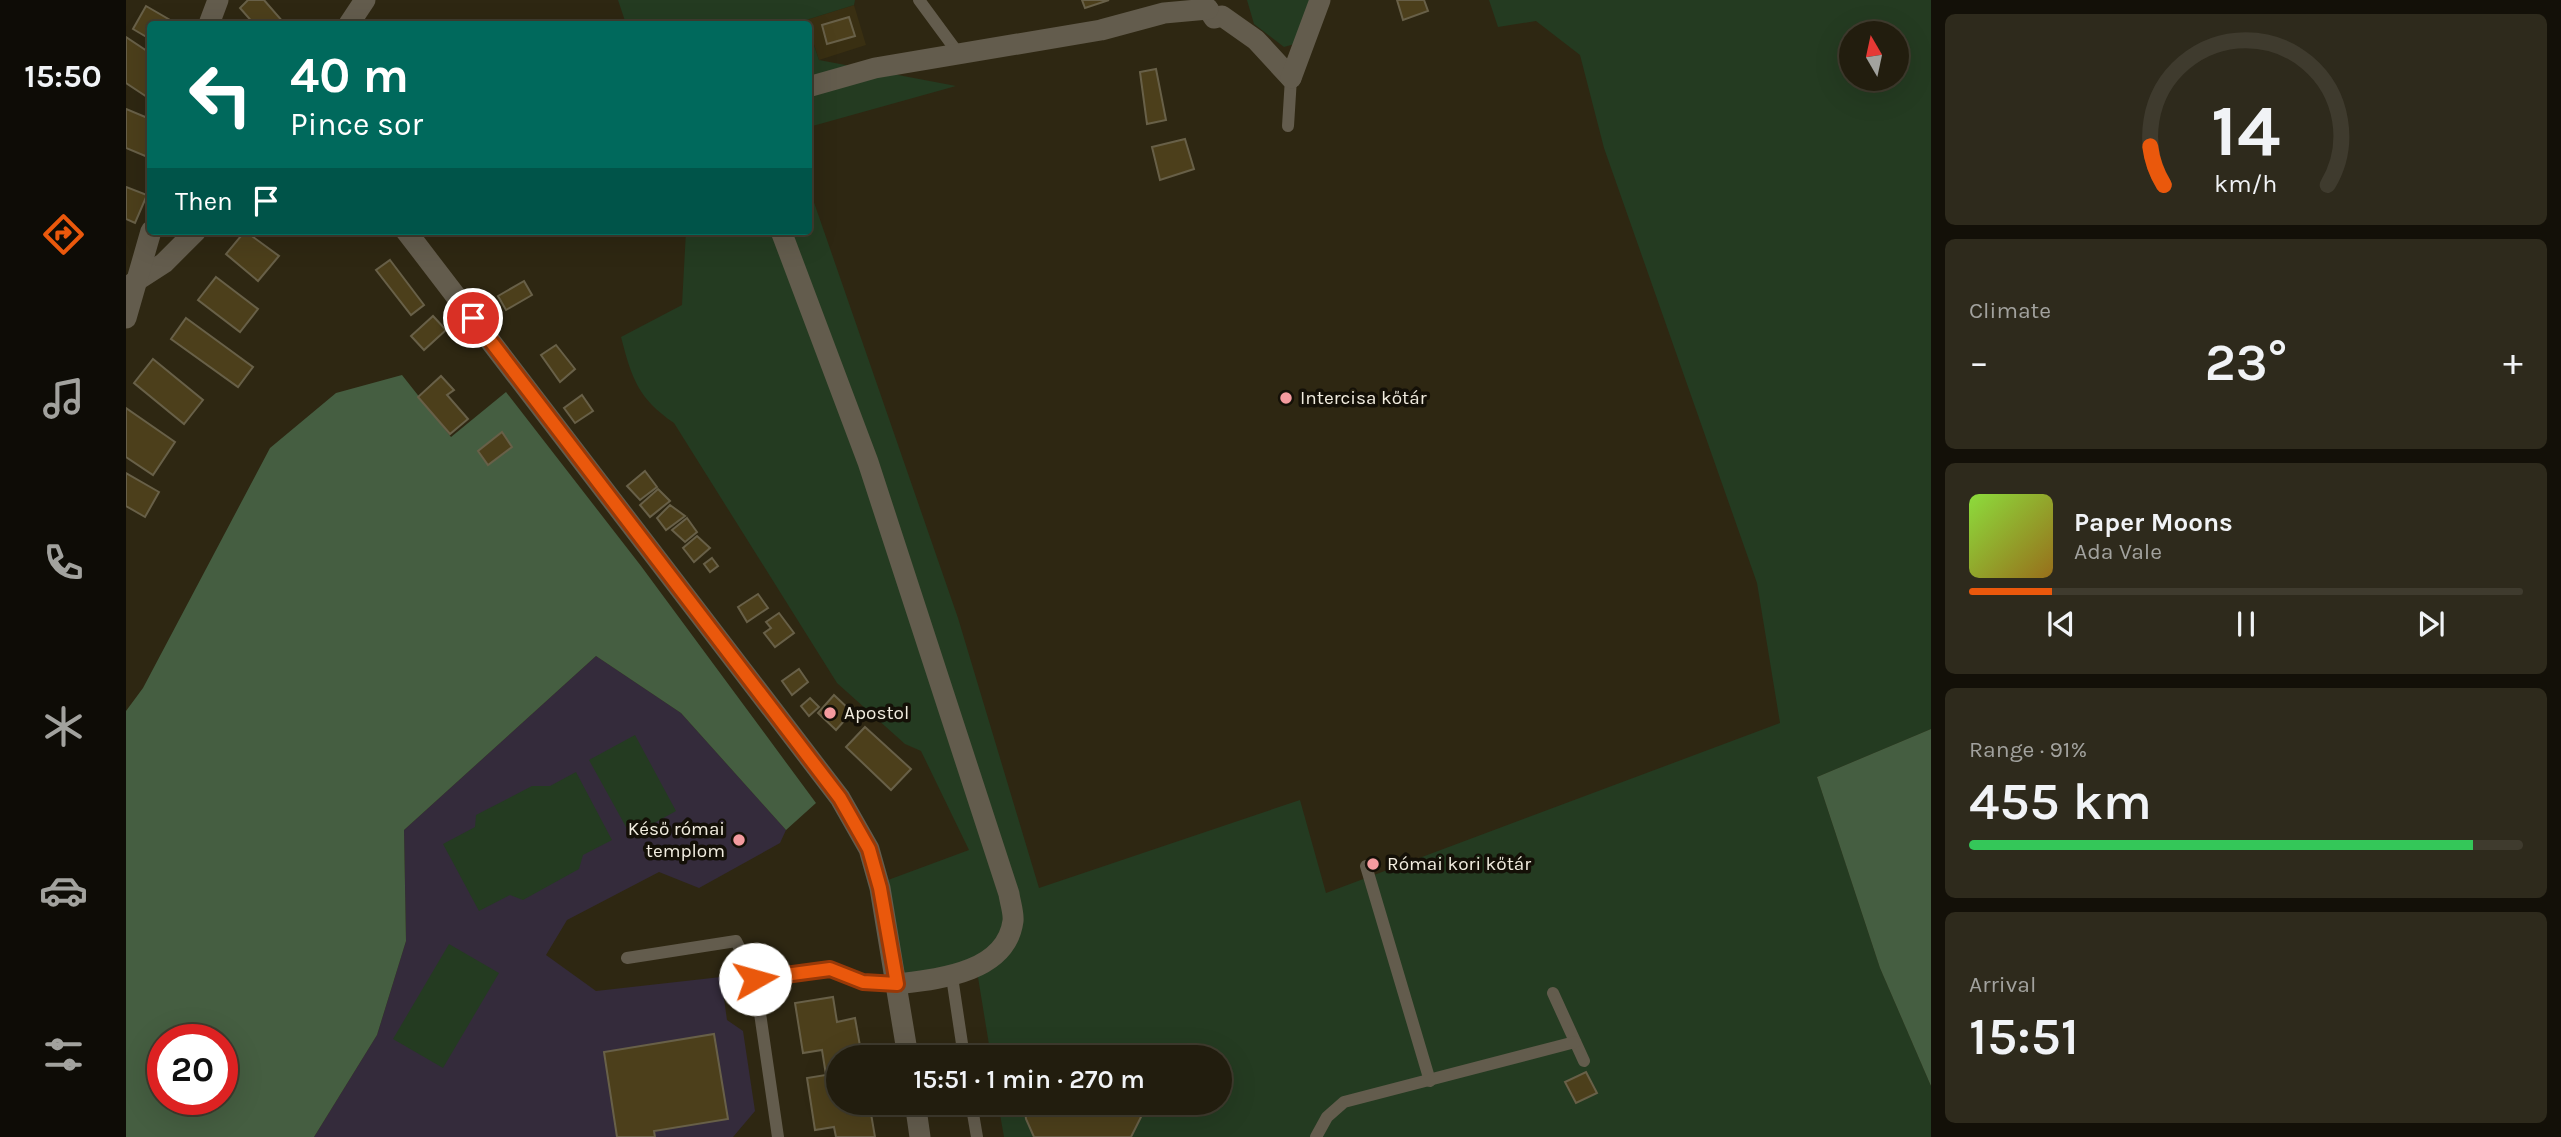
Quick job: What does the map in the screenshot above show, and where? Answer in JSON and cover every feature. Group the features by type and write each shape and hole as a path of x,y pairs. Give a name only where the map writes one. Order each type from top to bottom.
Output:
{"street":[{"path":"210,21 218,0"},
{"path":"351,21 365,0"},
{"path":"812,86 874,68 1101,30 1164,13 1213,7 1256,40 1291,78 1320,0"},
{"path":"126,318 132,284 150,235"},
{"path":"132,284 164,263 192,235"},
{"path":"409,235 840,798 869,849 880,888 906,1045"},
{"path":"783,235 868,462 1009,894 1013,921 1003,947 991,959 952,977 897,984"},
{"path":"917,1115 920,1137"}],"lane":[{"path":"919,0 958,53"},
{"path":"1287,126 1291,78"},
{"path":"1366,866 1430,1081"},
{"path":"627,958 736,941 755,979 778,1137"},
{"path":"755,979 830,969 863,982 897,984"},
{"path":"952,977 962,1045"},
{"path":"1553,993 1584,1061"},
{"path":"1316,1137 1327,1117 1344,1102 1576,1042"},
{"path":"973,1115 977,1137"}],"shaded area":[{"path":"854,5 866,45 819,60 812,38 812,21 806,20"},
{"path":"596,656 681,713 786,830 780,843 699,888 659,872 567,920 546,955 596,991 721,977 727,1020 743,1031 755,1111 733,1137 314,1137 377,1035 406,941 404,830"}],"green space":[{"path":"618,0 855,0 854,5 806,21 625,21"},
{"path":"1247,0 1315,0 1298,43 1284,47 1254,24"},
{"path":"1489,0 1931,0 1931,729 1817,777 1880,968 1931,1086 1931,1137 1004,1137 1000,1115 1232,1115 1232,1045 989,1045 976,965 903,974 888,880 969,850 921,751 905,744 837,683 674,423 644,396 633,376 621,337 682,305 686,235 812,235 812,197 958,618 1039,888 1300,800 1326,893 1780,723 1757,583 1604,148 1580,55 1536,21 1498,27"},
{"path":"812,40 819,60 956,86 812,126"},
{"path":"402,375 451,437 506,392 641,566 816,803 786,830 681,713 596,656 404,830 406,941 377,1035 314,1137 126,1137 126,711 143,688 270,448 336,393"},
{"path":"1931,729 1931,1086 1880,968 1817,777"},
{"path":"635,735 676,811 631,836 589,760"},
{"path":"576,772 612,840 583,855 579,869 523,900 510,895 479,911 443,844 475,827 476,815 532,786 550,786"},
{"path":"449,944 499,973 443,1068 393,1039"}],"building":[{"path":"248,0 264,0 282,21 251,21 240,8"},
{"path":"1082,0 1109,0 1085,8"},
{"path":"1397,0 1424,0 1428,11 1403,20"},
{"path":"146,6 172,21 147,21 147,37 133,29"},
{"path":"849,17 855,36 827,44 822,25"},
{"path":"126,37 147,51 147,97 126,83"},
{"path":"1156,69 1166,120 1147,124 1140,72"},
{"path":"126,109 147,118 147,157 126,148"},
{"path":"1185,139 1194,169 1160,180 1152,147"},
{"path":"126,187 147,195 135,223 126,219"},
{"path":"242,235 250,235 279,256 258,281 226,254"},
{"path":"390,260 424,305 411,315 376,270"},
{"path":"216,277 258,309 240,332 198,300"},
{"path":"524,281 532,295 506,310 498,296"},
{"path":"433,316 446,330 424,350 411,336"},
{"path":"186,318 253,367 238,387 171,339"},
{"path":"556,345 575,369 560,382 541,355"},
{"path":"153,359 203,400 184,424 134,383"},
{"path":"441,376 454,390 447,395 468,419 450,434 418,397"},
{"path":"582,395 593,411 575,423 564,408"},
{"path":"126,408 175,442 153,475 126,457"},
{"path":"502,432 512,447 488,465 478,451"},
{"path":"645,471 657,487 640,500 627,486"},
{"path":"126,473 159,492 145,517 126,506"},
{"path":"658,489 670,501 650,517 640,505"},
{"path":"670,505 685,516 666,530 657,518"},
{"path":"687,518 697,532 685,542 672,530"},
{"path":"697,536 710,548 694,562 683,548"},
{"path":"712,558 718,566 710,572 704,564"},
{"path":"758,594 768,608 747,622 738,607"},
{"path":"779,613 794,633 775,647 764,633 771,628 766,622"},
{"path":"799,669 808,682 792,695 782,681"},
{"path":"834,695 852,712 836,730 818,713"},
{"path":"810,698 819,707 809,716 801,706"},
{"path":"865,727 911,769 891,790 846,747"},
{"path":"833,997 837,1022 855,1018 860,1045 826,1045 826,1075 822,1050 803,1053 795,1003"},
{"path":"714,1034 728,1119 654,1131 655,1137 617,1137 604,1052"},
{"path":"1586,1072 1597,1093 1576,1103 1565,1082"},
{"path":"826,1075 826,1115 871,1115 875,1137 836,1137 834,1127 815,1130 807,1078"},
{"path":"1026,1115 1141,1115 1131,1137 1034,1137"}],"place":[{"name":"Intercisa kőtár","path":"1286,398"},
{"name":"Apostol","path":"830,713"},
{"name":"Késő római templom","path":"739,840"},
{"name":"Római kori kőtár","path":"1373,864"}],"route":[{"path":"473,318 840,798 869,849 880,888 897,984 863,982 830,969 755,979"}]}
